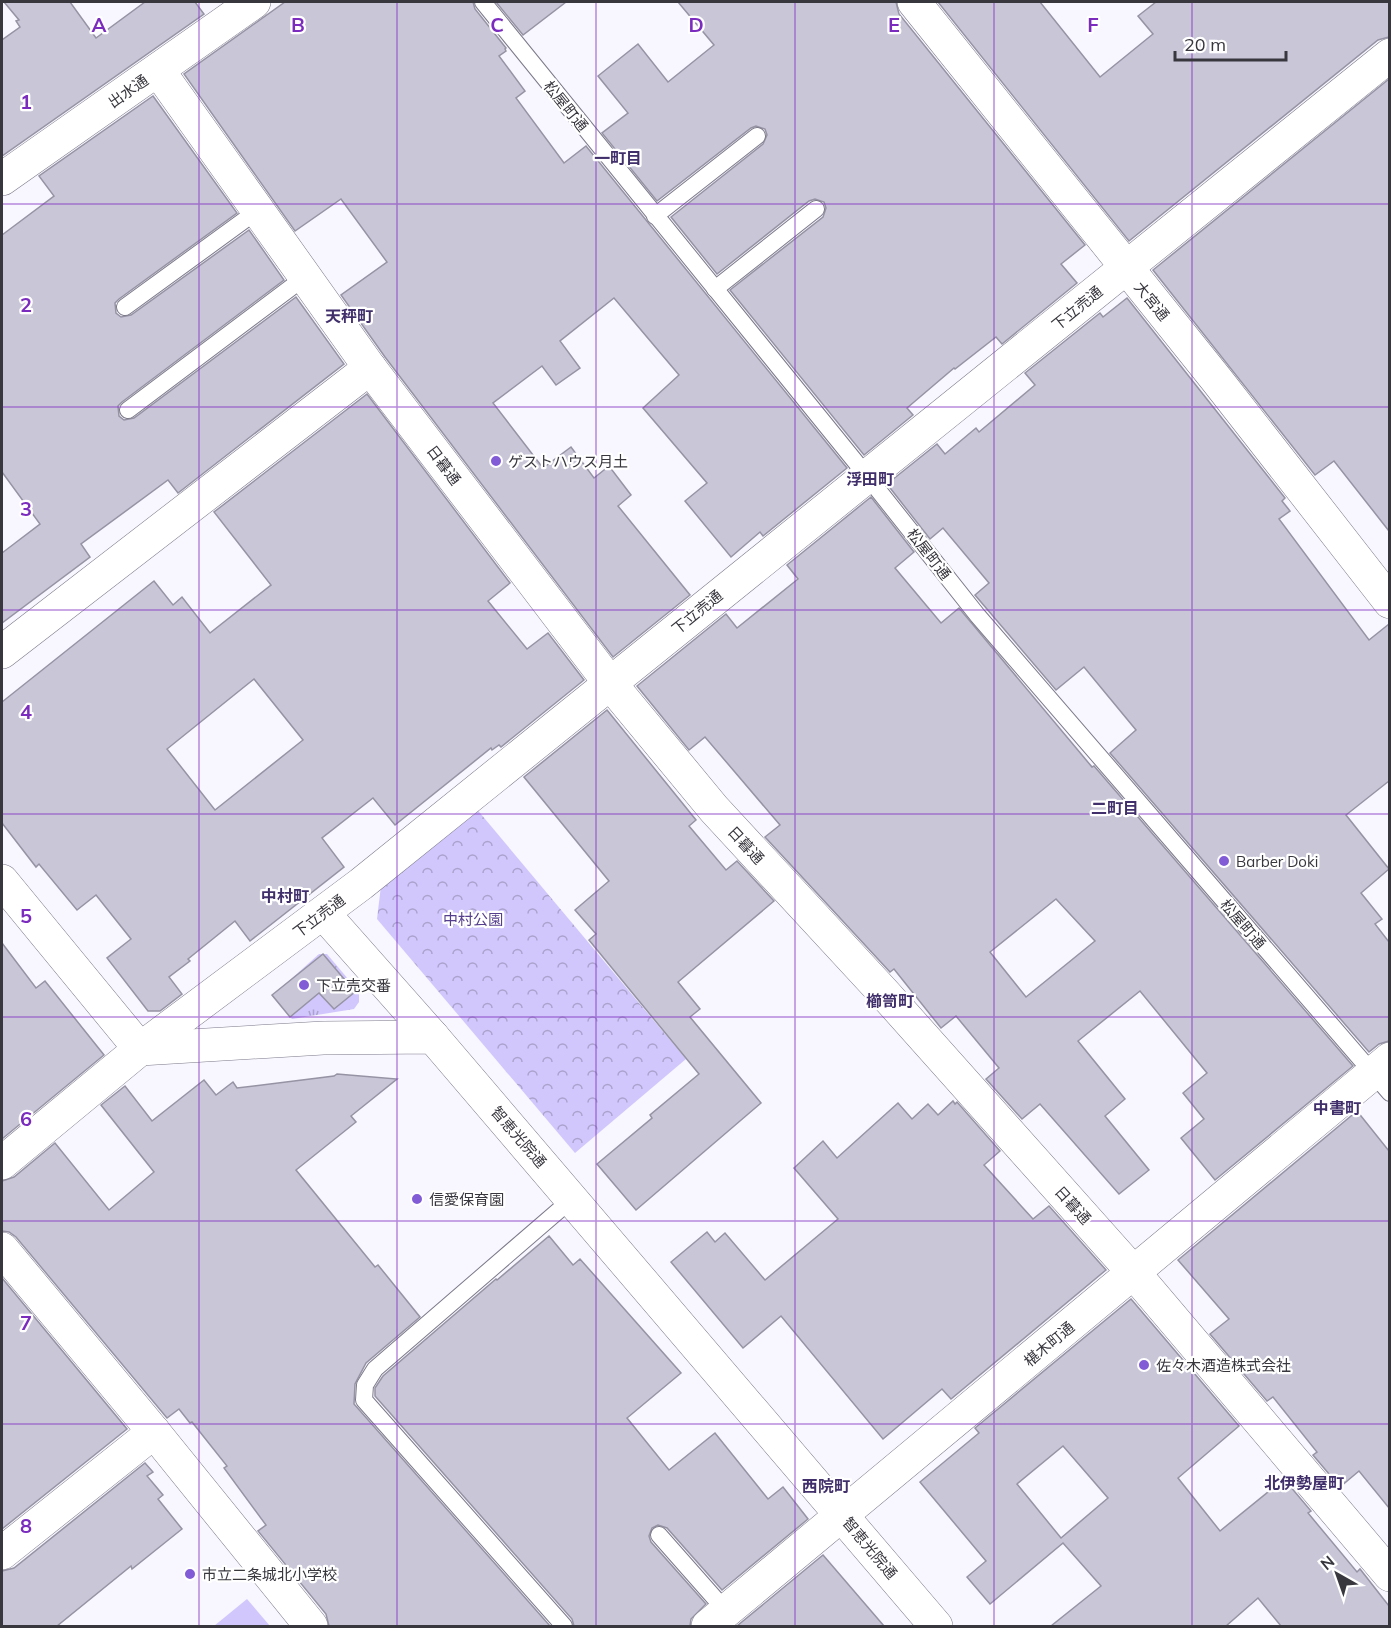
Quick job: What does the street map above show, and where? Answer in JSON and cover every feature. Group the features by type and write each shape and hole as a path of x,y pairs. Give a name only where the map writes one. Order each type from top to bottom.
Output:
{"street":[{"name":"出水通","path":"2,179 254,2"},
{"name":"大宮通","path":"914,2 1216,379 1389,602"},
{"name":"下立売通","path":"2,1163 140,1049 324,914 1389,55"},
{"name":"日暮通","path":"158,70 370,368 609,682 714,809 885,994 1134,1273 1389,1575"},
{"path":"2,652 370,368"},
{"path":"2,881 140,1049 323,1038 433,1037"},
{"name":"智恵光院通","path":"324,914 572,1198 936,1626"},
{"name":"椹木町通","path":"717,1619 1134,1273 1384,1075"},
{"path":"2,1249 311,1626"},
{"path":"2,1553 154,1432"}],"lane":[{"name":"松屋町通","path":"483,2 978,616 1384,1075"},
{"path":"655,216 757,136"},
{"path":"715,289 816,209"},
{"path":"125,307 257,211"},
{"path":"128,410 305,277"},
{"path":"564,1626 364,1400 364,1393 365,1385 375,1369 572,1198"},
{"path":"659,1535 717,1619"}],"green space":[{"name":"中村公園","path":"475,807 686,1059 575,1153 377,919 381,886"},
{"path":"319,954 327,954 359,992 359,1002 354,1009 292,1019 272,996"},
{"path":"247,1599 270,1626 214,1626"}],"building":[{"path":"4,2 70,2 96,38 145,2 195,2 204,14 2,156 2,40 20,27 16,21 19,20"},
{"path":"285,2 473,2 475,9 506,48 506,51 499,56 525,91 516,98 564,163 586,146 847,468 763,536 760,532 731,557 685,501 707,483 643,408 679,375 614,298 560,341 580,368 556,385 542,366 493,403 543,468 571,447 594,478 609,466 631,495 618,506 690,595 613,657 385,357 341,295 387,262 341,199 295,231 184,74"},
{"path":"496,2 566,2 523,35"},
{"path":"678,2 896,2 899,14 1085,245 1061,264 1077,283 1002,344 996,337 954,368 907,408 913,415 864,455 730,290 823,217 826,208 824,202 815,199 809,201 717,274 671,217 763,144 767,135 765,129 756,126 751,128 657,201 602,133 628,113 598,76 638,44 668,82 714,45"},
{"path":"938,2 1040,2 1100,77 1153,34 1138,16 1156,2 1389,2 1389,37 1378,40 1129,241"},
{"path":"1389,79 1389,531 1334,461 1315,475 1153,270"},
{"path":"153,96 237,213 119,299 115,303 116,313 121,317 131,315 249,230 284,280 122,402 118,406 119,416 124,420 134,418 296,297 344,364 178,493 168,480 81,544 90,557 2,623 2,553 40,524 2,472 2,235 54,196 39,176"},
{"path":"1127,298 1285,498 1282,501 1290,511 1279,519 1369,640 1389,624 1389,781 1346,815 1389,869 1361,893 1382,919 1375,924 1389,942 1389,1041 1379,1044 1369,1052 1110,753 1136,730 1084,667 1056,690 975,595 989,583 943,528 930,539 887,484 937,444 945,454 976,428 979,432 1035,385 1025,373 1100,313 1103,317"},
{"path":"367,394 510,583 488,601 527,649 548,633 584,680 501,747 499,745 492,750 491,748 395,825 373,798 322,838 344,867 250,941 235,921 169,977 182,994 160,1011 148,1011 107,958 131,939 96,895 77,910 39,864 36,867 2,823 2,702 154,581 173,605 182,597 210,633 271,585 214,512","holes":["254,679 303,740 215,810 167,749"]},
{"path":"871,497 914,552 895,568 941,623 959,608 1092,767 1094,766 1353,1066 1215,1180 1181,1138 1204,1119 1183,1093 1207,1073 1140,991 1078,1041 1125,1099 1105,1116 1149,1170 1119,1194 1040,1104 1022,1119 986,1079 999,1068 956,1016 941,1028 894,969 890,972 765,837 780,825 705,737 689,750 637,686 726,614 737,628 798,579 787,565","holes":["1056,899 1095,941 1026,997 990,952"]},
{"path":"607,710 696,820 689,826 726,870 737,861 774,901 678,982 700,1009 690,1017 761,1103 636,1210 597,1164 652,1118 650,1115 699,1074 589,940 596,934 575,910 609,881 524,777"},
{"path":"2,943 36,988 45,981 104,1055 2,1139"},
{"path":"323,954 355,992 334,1009 319,993 290,1017 272,995"},
{"path":"337,1074 397,1079 351,1116 356,1122 296,1170 375,1267 378,1265 420,1317 366,1363 355,1384 354,1404 550,1626 329,1626 326,1614 258,1531 266,1525 224,1468 227,1466 192,1422 190,1423 179,1409 167,1418 16,1237 9,1232 2,1231 2,1181 14,1177 55,1143 109,1210 154,1172 101,1105 125,1086 152,1121 204,1080 216,1095 233,1082 237,1088"},
{"path":"953,1101 955,1104 957,1102 1000,1151 984,1165 1033,1219 1049,1206 1106,1270 951,1399 942,1389 883,1439 781,1316 743,1348 671,1262 707,1232 715,1242 725,1233 765,1280 838,1219 794,1168 823,1141 837,1158 898,1103 912,1119 928,1104 938,1115"},
{"path":"1357,1111 1389,1151 1389,1508 1359,1471 1340,1487 1313,1455 1317,1452 1273,1397 1267,1401 1210,1334 1229,1319 1178,1260"},
{"path":"549,1236 573,1265 580,1259 681,1373 627,1418 669,1470 715,1433 768,1499 783,1487 808,1519 722,1590 667,1528 658,1525 652,1528 649,1536 651,1542 706,1604 691,1619 690,1626 574,1626 572,1619 375,1396 375,1388 383,1376"},
{"path":"2,1278 127,1429 2,1529"},
{"path":"1131,1299 1239,1426 1178,1478 1220,1531 1284,1479 1311,1511 1308,1513 1357,1572 1360,1569 1389,1606 1389,1626 1281,1626 1258,1598 1226,1626 1051,1626 1101,1586 1063,1543 990,1604 967,1577 986,1561 920,1482 979,1433 975,1428","holes":["1063,1446 1108,1498 1061,1538 1017,1484"]},
{"path":"145,1463 153,1472 147,1476 163,1495 158,1499 182,1529 132,1569 131,1566 57,1626 2,1626 2,1571 14,1568"},
{"path":"823,1555 884,1626 737,1626"}],"place":[{"name":"ゲストハウス月土","path":"496,461"},
{"name":"Barber Doki","path":"1224,861"},
{"name":"下立売交番","path":"304,985"},
{"name":"信愛保育園","path":"417,1199"},
{"name":"佐々木酒造株式会社","path":"1144,1365"},
{"name":"市立二条城北小学校","path":"190,1574"}],"district":[{"name":"一町目","path":"618,158"},
{"name":"天秤町","path":"349,316"},
{"name":"浮田町","path":"870,479"},
{"name":"二町目","path":"1115,808"},
{"name":"中村町","path":"285,896"},
{"name":"櫛笥町","path":"890,1001"},
{"name":"中書町","path":"1337,1108"},
{"name":"北伊勢屋町","path":"1304,1483"},
{"name":"西院町","path":"826,1486"}]}
